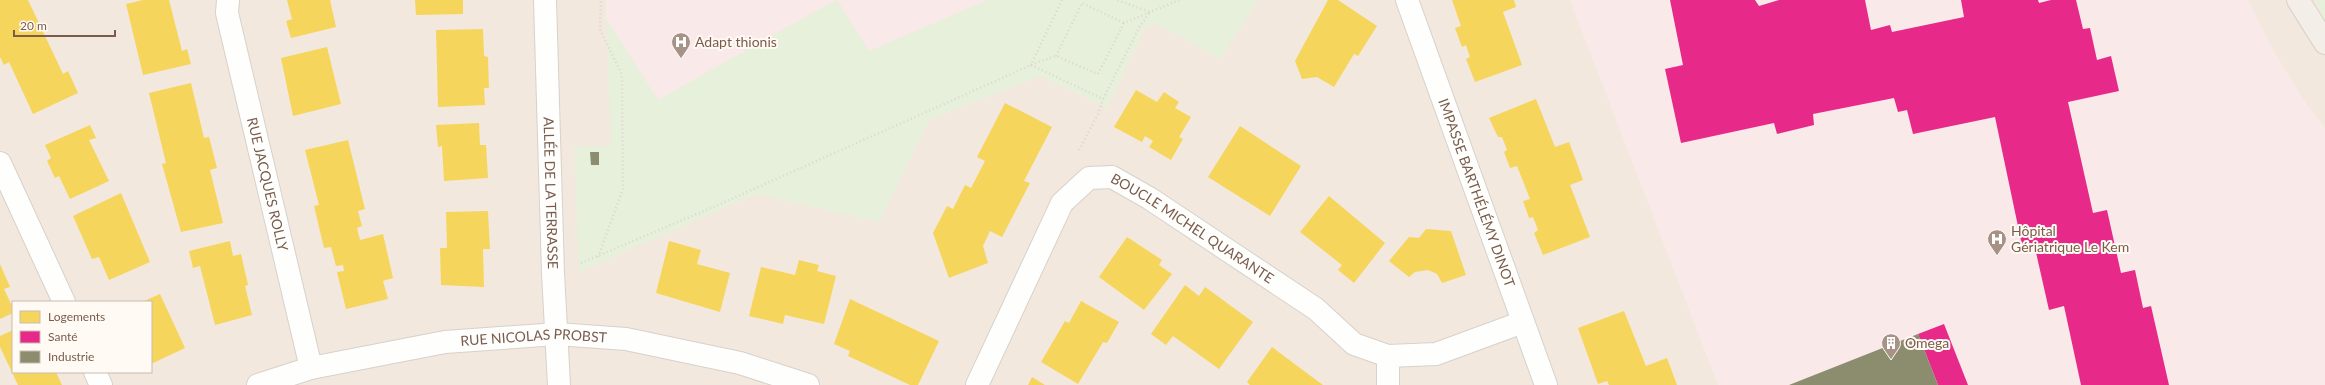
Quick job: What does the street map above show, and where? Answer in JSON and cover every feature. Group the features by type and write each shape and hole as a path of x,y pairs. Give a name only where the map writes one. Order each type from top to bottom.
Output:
{"main road":[{"path":"2298,0 2325,44"}],"street":[{"name":"RUE JACQUES ROLLY","path":"228,0 227,13 311,368"},
{"name":"ALLÉE DE LA TERRASSE","path":"545,0 552,274 557,334 559,385"},
{"name":"IMPASSE BARTHÉLÉMY DINOT","path":"1407,0 1546,385"},
{"path":"0,163 64,301"},
{"name":"BOUCLE MICHEL QUARANTE","path":"978,385 1062,203 1089,178 1112,177 1149,198 1316,309 1354,344 1388,356 1436,354 1523,322"},
{"name":"RUE NICOLAS PROBST","path":"258,385 311,368 445,342 557,334 626,339 740,363 808,385"},
{"path":"1388,356 1388,385"},
{"path":"96,373 101,385"}],"path":[{"path":"598,257 623,189 622,75 600,29 601,0"},
{"path":"1031,64 1062,0"},
{"path":"1117,0 1150,12"},
{"path":"580,264 1031,64 1056,56 1098,74 1124,23 1179,0"},
{"path":"1056,56 1082,3 1124,23"},
{"path":"1031,64 1103,99 1140,26 1150,12"}],"shaded area":[{"path":"0,0 2325,0 2325,385 0,385"},
{"name":"Adapt thionis","path":"606,0 836,0 658,100 606,18"},
{"path":"837,0 988,0 869,51"},
{"name":"Hôpital Gériatrique Le Kem","path":"1570,0 2248,0 2272,48 2307,105 2325,128 2325,385 1718,385"}],"green space":[{"path":"836,0 869,51 988,0 1258,0 1221,59 1155,23 1145,28 1107,108 1041,76 929,120 879,222 756,194 579,272 574,147 611,146 606,18 658,100"},
{"path":"2315,0 2325,1 2325,20"}],"building: Logements":[{"path":"0,0 28,0 63,74 68,71 78,93 33,114 9,62 4,65 0,57"},
{"path":"143,0 169,0 182,51 187,49 191,64 143,75 126,4"},
{"path":"287,0 330,0 336,27 291,38 286,21 292,19"},
{"path":"415,0 463,0 463,14 416,15"},
{"path":"1328,0 1338,0 1377,26 1358,56 1354,54 1334,87 1317,77 1302,79 1295,61"},
{"path":"1452,0 1514,0 1516,7 1503,12 1522,65 1475,82 1466,59 1470,57 1466,45 1462,47 1455,28 1461,26"},
{"path":"483,29 484,56 488,57 489,88 484,88 485,105 438,107 436,30"},
{"path":"327,47 341,104 293,116 281,58"},
{"path":"191,83 204,138 209,137 217,168 210,170 223,223 181,232 162,164 166,163 149,93"},
{"path":"1136,90 1157,102 1164,92 1179,102 1175,108 1191,117 1179,137 1183,139 1171,160 1149,147 1153,141 1145,136 1142,142 1114,127"},
{"path":"1536,99 1555,147 1569,142 1583,180 1570,185 1590,237 1543,255 1534,233 1538,230 1533,217 1529,218 1523,201 1530,199 1517,166 1510,168 1504,152 1507,150 1502,137 1498,137 1489,118"},
{"path":"1005,103 1052,127 1024,181 1030,183 1002,237 990,231 983,246 988,263 949,278 933,233 947,206 953,209 965,185 971,188 985,161 977,157"},
{"path":"479,123 480,145 486,145 488,178 444,181 442,146 438,147 436,125"},
{"path":"90,125 96,138 89,140 109,181 70,199 59,176 55,178 47,161 51,158 45,145"},
{"path":"1240,126 1301,166 1270,216 1208,177"},
{"path":"348,140 365,209 358,211 362,226 357,228 360,240 383,234 393,278 383,281 388,299 346,309 337,272 344,271 343,265 336,266 331,247 324,248 314,206 319,205 305,150"},
{"path":"121,193 150,262 109,280 99,257 92,259 73,216"},
{"path":"1329,196 1385,243 1354,283 1338,270 1342,265 1300,232"},
{"path":"488,211 490,249 483,249 484,287 441,285 440,248 447,248 446,212"},
{"path":"1426,229 1451,231 1466,275 1442,283 1437,274 1428,270 1415,272 1409,277 1389,261 1409,237 1419,238"},
{"path":"1127,237 1162,260 1159,265 1172,274 1144,310 1099,277"},
{"path":"230,241 233,256 241,254 248,285 245,286 252,315 215,325 200,266 193,268 189,251"},
{"path":"669,241 701,250 697,264 730,273 720,312 656,293"},
{"path":"799,260 819,265 817,271 836,276 824,324 785,315 783,324 749,316 761,267 795,275"},
{"path":"0,264 10,287 4,289 12,306 12,313 0,319"},
{"path":"1185,285 1199,296 1205,287 1253,322 1219,369 1173,336 1166,345 1151,334"},
{"path":"160,294 185,348 152,364 152,301 144,301"},
{"path":"850,299 939,341 918,385 910,385 848,356 850,351 834,344"},
{"path":"1081,301 1119,322 1107,343 1103,342 1078,384 1041,362 1065,321 1069,323"},
{"path":"1624,311 1646,366 1667,358 1677,385 1609,385 1607,381 1598,384 1578,328"},
{"path":"12,330 12,372 0,347 0,336"},
{"path":"1272,347 1323,385 1250,385 1247,382"},
{"path":"12,373 56,373 62,385 18,385"},
{"path":"1032,377 1045,385 1028,385"}],"building: Santé":[{"path":"1670,0 1755,0 1759,6 1779,0 1865,0 1871,30 1890,25 1892,32 1964,17 1961,0 2038,0 2039,3 2051,0 2076,0 2083,29 2090,28 2097,60 2111,56 2119,91 2068,102 2093,213 2107,210 2121,273 2135,270 2143,308 2151,306 2169,385 2081,385 2064,306 2049,310 2035,248 2023,250 1995,117 1913,134 1907,110 1898,112 1894,98 1813,114 1814,125 1777,134 1774,123 1681,143 1665,69 1683,65"},
{"path":"1944,324 1968,385 1938,385 1918,334"}],"building: Industrie":[{"path":"590,152 599,152 599,165 591,165"},
{"name":"Omega","path":"1918,334 1938,385 1789,385"}],"place":[{"name":"Adapt thionis","path":"681,59"},
{"name":"Hôpital Gériatrique Le Kem","path":"1997,256"},
{"name":"Omega","path":"1891,360"}]}
